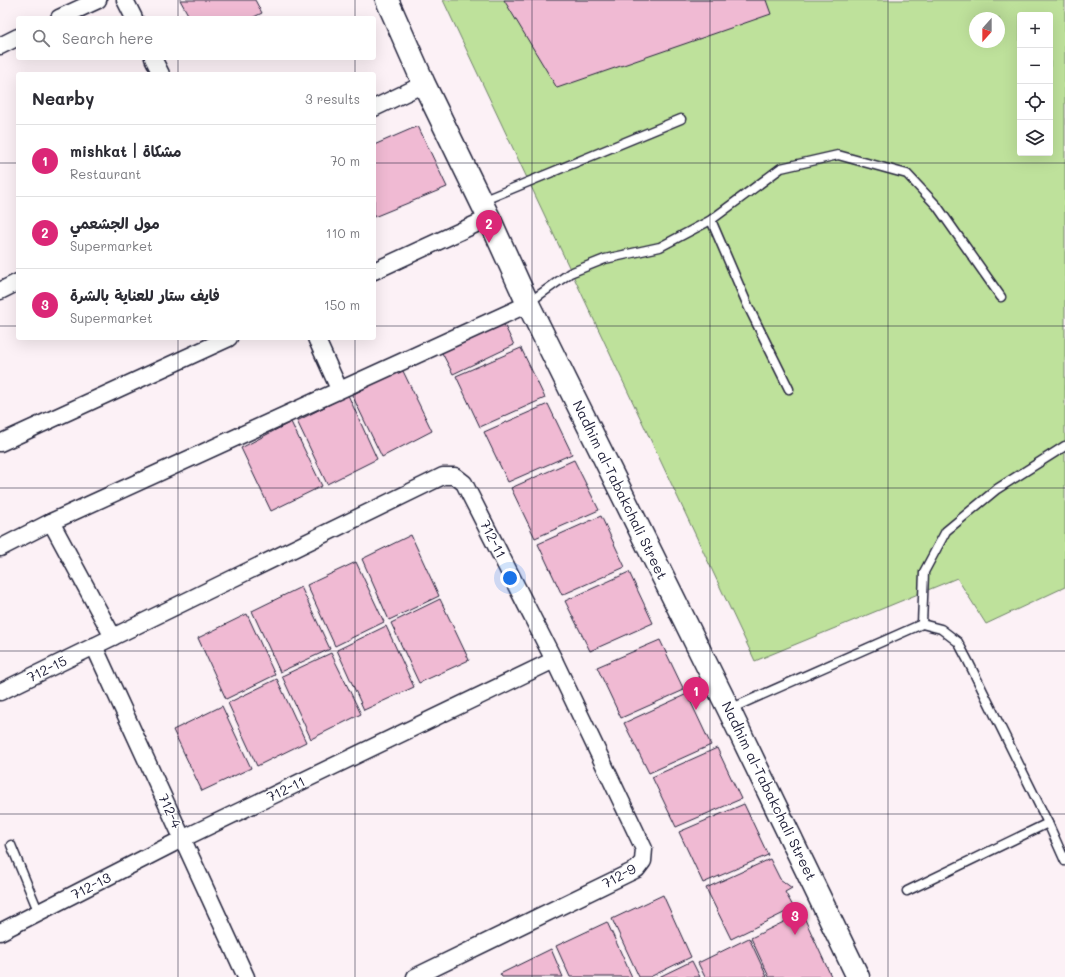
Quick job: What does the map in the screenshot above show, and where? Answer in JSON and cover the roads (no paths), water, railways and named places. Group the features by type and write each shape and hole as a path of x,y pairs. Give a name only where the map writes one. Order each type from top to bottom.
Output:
{"main road":[{"name":"Nadhim al-Tabakchali Street","path":"387,0 424,84 485,210 528,304 729,710 858,977"}],"street":[{"path":"63,16 98,0"},
{"path":"125,0 133,16"},
{"path":"0,46 16,38"},
{"path":"154,60 159,72"},
{"path":"376,107 424,84"},
{"path":"376,270 485,210"},
{"path":"0,291 16,283"},
{"path":"0,548 51,522 339,389 528,304"},
{"path":"0,443 225,340"},
{"path":"317,340 339,389"},
{"name":"712-11","path":"94,646 442,476 454,476 464,483 554,660 182,839"},
{"path":"51,522 113,637"},
{"name":"712-15","path":"0,692 94,646"},
{"name":"712-4","path":"94,646 246,977"},
{"name":"712-9","path":"415,977 637,869 644,861 644,849 554,660"},
{"name":"712-13","path":"0,932 182,839"}],"lane":[{"path":"485,210 681,119"},
{"path":"528,304 570,273 605,259 660,247 710,220 781,168 838,155 907,174 938,206 1001,297"},
{"path":"710,220 748,306 789,389"},
{"path":"922,624 924,572 946,531 997,489 1065,446"},
{"path":"729,710 922,624 941,629 958,642 1048,823 1065,861"},
{"path":"907,891 1048,823"},
{"path":"11,845 39,913"}],"place":[{"name":"مول الجشعمي","path":"489,243"},
{"name":"mishkat | مشكاة","path":"696,710"},
{"name":"فايف ستار للعناية بالشرة","path":"795,935"}]}
